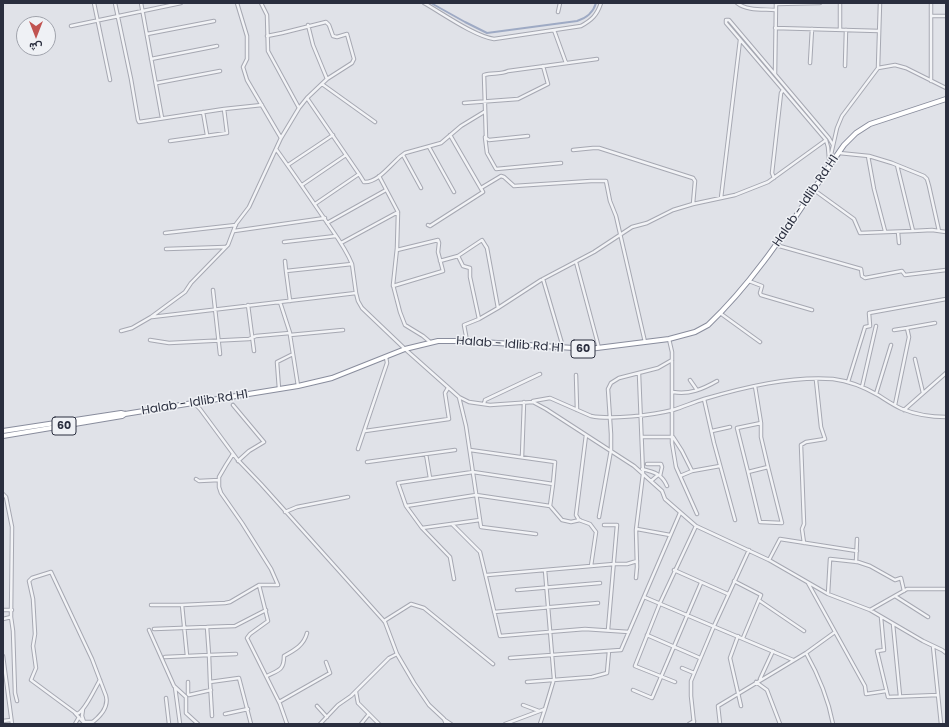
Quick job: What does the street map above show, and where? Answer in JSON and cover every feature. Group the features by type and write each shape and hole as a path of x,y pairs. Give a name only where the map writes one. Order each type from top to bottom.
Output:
{"highway":[{"name":"Halab - Idlib Rd H1","path":"3,432 8,430 121,413 125,414 298,386 332,378 405,349 430,342 448,340 588,350 646,343 688,335 701,330 720,313 749,281 814,190 831,161 856,133 870,124 946,99"},
{"name":"60","path":"3,436 122,416 125,414"},
{"path":"51,428 66,424 65,422"}],"street":[{"path":"94,3 110,80"},
{"path":"115,3 139,122 224,109 262,105"},
{"path":"141,3 162,118"},
{"path":"70,26 181,3"},
{"path":"237,3 247,36 247,59 243,67 244,72 281,138"},
{"path":"260,3 267,15 268,51 299,108"},
{"path":"424,3 476,33 494,39 580,26 592,20 602,3"},
{"path":"558,12 560,3"},
{"path":"737,3 742,7 747,8 775,10"},
{"path":"775,81 776,4 820,3"},
{"path":"840,3 840,29"},
{"path":"831,161 837,128 842,116 878,68 880,3"},
{"path":"931,3 931,81"},
{"path":"931,16 946,16"},
{"path":"831,161 826,140 740,40 726,23 726,20 729,20 829,138 833,145"},
{"path":"147,34 214,21"},
{"path":"121,331 132,328 151,317 185,292 228,245 236,224 249,207 281,138 299,108 327,79 352,63 354,59 347,34 333,36 329,25 326,22 267,36"},
{"path":"308,26 313,45 327,79"},
{"path":"775,28 879,31"},
{"path":"810,63 812,29"},
{"path":"554,30 566,63"},
{"path":"845,66 846,30"},
{"path":"721,198 740,40"},
{"path":"152,59 216,46"},
{"path":"561,164 496,169 487,152 484,112 484,76 487,74 503,73 508,70 597,59"},
{"path":"878,68 896,65 901,66 912,70 946,88"},
{"path":"464,103 518,99 548,84 543,66"},
{"path":"156,83 220,71"},
{"path":"322,84 375,122"},
{"path":"774,178 772,173 781,93 783,90"},
{"path":"307,98 364,182 379,176 403,154 441,143 461,126 484,112"},
{"path":"170,141 227,132 224,109"},
{"path":"203,112 207,135"},
{"path":"288,165 332,135"},
{"path":"428,225 430,226 483,192 450,135"},
{"path":"485,135 489,140 528,136"},
{"path":"467,341 464,325 498,308 543,279 594,252 632,227 647,223 673,210 738,194 768,182 826,140"},
{"path":"429,147 454,192"},
{"path":"573,150 599,148 693,178 693,204"},
{"path":"276,149 341,243 352,264 356,294 362,308 448,388 459,397 469,402 490,405 533,402 550,398 591,416 609,417 641,415 673,410 704,399 755,386 790,381 833,380 848,382 862,387 904,410 928,417 946,417"},
{"path":"839,153 868,156 897,165 924,176 927,179 939,231"},
{"path":"403,154 421,188"},
{"path":"302,185 346,155"},
{"path":"868,156 874,189 885,231"},
{"path":"897,165 913,231"},
{"path":"315,204 359,174"},
{"path":"379,176 398,212 397,250 393,286 404,323 409,328 424,336 430,342"},
{"path":"481,188 501,176 514,186 606,181 609,197 615,212 646,343"},
{"path":"327,223 386,190"},
{"path":"814,190 854,219 860,233 885,231 946,232"},
{"path":"341,243 398,212"},
{"path":"233,231 325,218"},
{"path":"165,233 236,224"},
{"path":"898,232 899,243"},
{"path":"284,242 336,236"},
{"path":"393,286 443,271 440,261 438,240 397,250"},
{"path":"440,261 458,256 482,240 487,248 498,308"},
{"path":"776,245 861,269 862,276 865,278 902,271 905,275 946,270"},
{"path":"166,249 226,247"},
{"path":"458,256 463,266 470,268 470,276 478,319"},
{"path":"285,261 290,301"},
{"path":"576,262 600,348"},
{"path":"286,271 352,264"},
{"path":"543,279 563,348"},
{"path":"749,281 762,286 760,293 761,295 812,310"},
{"path":"213,290 220,354"},
{"path":"151,317 356,294"},
{"path":"848,382 865,327 870,326 869,313 946,299"},
{"path":"280,302 290,334 298,386"},
{"path":"248,305 254,351"},
{"path":"720,313 760,342"},
{"path":"894,330 935,324"},
{"path":"862,387 876,326"},
{"path":"895,405 909,337 907,328"},
{"path":"150,340 169,342 249,339 343,330"},
{"path":"669,339 672,352 674,456 676,467 697,514"},
{"path":"876,394 891,345"},
{"path":"279,389 277,362 293,354"},
{"path":"358,449 387,363 386,356"},
{"path":"915,359 923,393"},
{"path":"599,517 610,450 611,434 608,389 611,383 619,378 658,368 672,360"},
{"path":"904,410 946,373"},
{"path":"484,404 485,400 540,374"},
{"path":"636,578 637,529 643,474 639,374"},
{"path":"576,375 578,410"},
{"path":"690,380 697,390"},
{"path":"804,543 802,529 804,524 801,445 806,442 825,438 821,428 816,380"},
{"path":"673,392 681,394 697,390 717,381"},
{"path":"755,386 761,423 761,437 782,523 760,522 737,428 761,423"},
{"path":"365,431 449,419 445,393 448,388"},
{"path":"459,397 470,450 481,527 536,534"},
{"path":"704,399 735,520"},
{"path":"194,402 238,461 384,621 395,649 414,683 429,705 451,724"},
{"path":"522,457 524,402"},
{"path":"533,402 634,466 662,491 665,499 696,526 769,560 828,594 870,610 946,653"},
{"path":"233,405 264,442 249,451 238,461"},
{"path":"712,431 730,427"},
{"path":"586,435 576,517 592,525 596,532 590,566"},
{"path":"642,437 673,437"},
{"path":"673,437 692,471"},
{"path":"367,462 455,450"},
{"path":"470,450 555,462 550,506"},
{"path":"151,605 230,602 259,585 278,585 271,569 221,493 219,480 233,454"},
{"path":"426,454 430,478"},
{"path":"647,464 661,464 662,467 659,475 651,481"},
{"path":"680,476 692,471 720,466"},
{"path":"748,472 768,467"},
{"path":"642,469 659,475 664,479 667,486"},
{"path":"454,579 450,557 422,528 406,506 398,483 473,472 553,484"},
{"path":"196,479 199,481 219,480"},
{"path":"3,494 6,497 12,527 11,617 13,631 15,693 17,701"},
{"path":"406,506 476,495 550,506 562,520 571,522 580,520"},
{"path":"285,512 297,507 348,497"},
{"path":"510,658 621,650 680,513"},
{"path":"422,528 480,520"},
{"path":"452,524 480,552 487,575 500,636 585,629 629,632"},
{"path":"604,525 617,525 608,630"},
{"path":"675,682 635,666 674,570 696,526"},
{"path":"637,529 670,535"},
{"path":"769,560 780,538 857,551"},
{"path":"856,562 857,538"},
{"path":"689,724 694,722 691,681 748,550"},
{"path":"828,594 830,559 856,562 870,566 895,580 901,578 904,591"},
{"path":"487,575 627,564 637,561"},
{"path":"540,724 554,680 545,570"},
{"path":"674,570 728,594"},
{"path":"51,572 92,659 107,702 104,710 91,723 85,723 75,713 31,680 36,668 33,646 33,599 30,581 32,578 51,572"},
{"path":"734,581 761,595 760,601 743,638"},
{"path":"517,590 600,583"},
{"path":"633,690 652,698 701,583"},
{"path":"808,583 865,686 866,694 886,691"},
{"path":"259,585 268,621 250,634 247,638 267,676 287,724"},
{"path":"870,610 907,588 946,589"},
{"path":"895,596 928,617"},
{"path":"644,597 793,660"},
{"path":"760,601 804,631"},
{"path":"494,612 598,603"},
{"path":"384,621 411,604 424,608 493,664"},
{"path":"182,605 187,656"},
{"path":"3,609 12,610"},
{"path":"154,629 235,626 266,610"},
{"path":"3,619 11,617"},
{"path":"881,617 884,650 877,652 888,697 938,695"},
{"path":"893,624 900,696"},
{"path":"207,627 212,716"},
{"path":"149,630 174,686 180,724"},
{"path":"720,724 718,706 806,653 835,632"},
{"path":"267,676 282,668 284,665 284,656 305,642 307,633"},
{"path":"647,635 700,658"},
{"path":"738,636 730,658 741,706"},
{"path":"933,646 942,724"},
{"path":"320,724 338,704 356,692 389,658 395,649"},
{"path":"527,682 592,677 607,672 609,651"},
{"path":"760,680 773,651"},
{"path":"806,653 819,675 830,709 833,724"},
{"path":"165,657 236,654"},
{"path":"389,658 398,654"},
{"path":"3,656 12,724"},
{"path":"279,702 330,673 326,662"},
{"path":"682,668 694,673"},
{"path":"210,682 239,678 251,724"},
{"path":"75,713 80,712 100,680"},
{"path":"188,682 188,694 210,690"},
{"path":"756,682 767,690 780,724"},
{"path":"174,686 186,697 186,713 198,724"},
{"path":"356,692 358,703 379,724"},
{"path":"166,698 170,724"},
{"path":"523,705 540,711"},
{"path":"317,706 327,717"},
{"path":"83,708 82,716 85,723"},
{"path":"225,714 248,709"},
{"path":"505,724 545,709"},
{"path":"361,724 369,714"},
{"path":"74,724 78,717"},
{"path":"444,719 446,724"},
{"path":"3,722 11,720"}],"waterway":[{"path":"431,3 487,33 577,21 589,15 596,3"}]}
